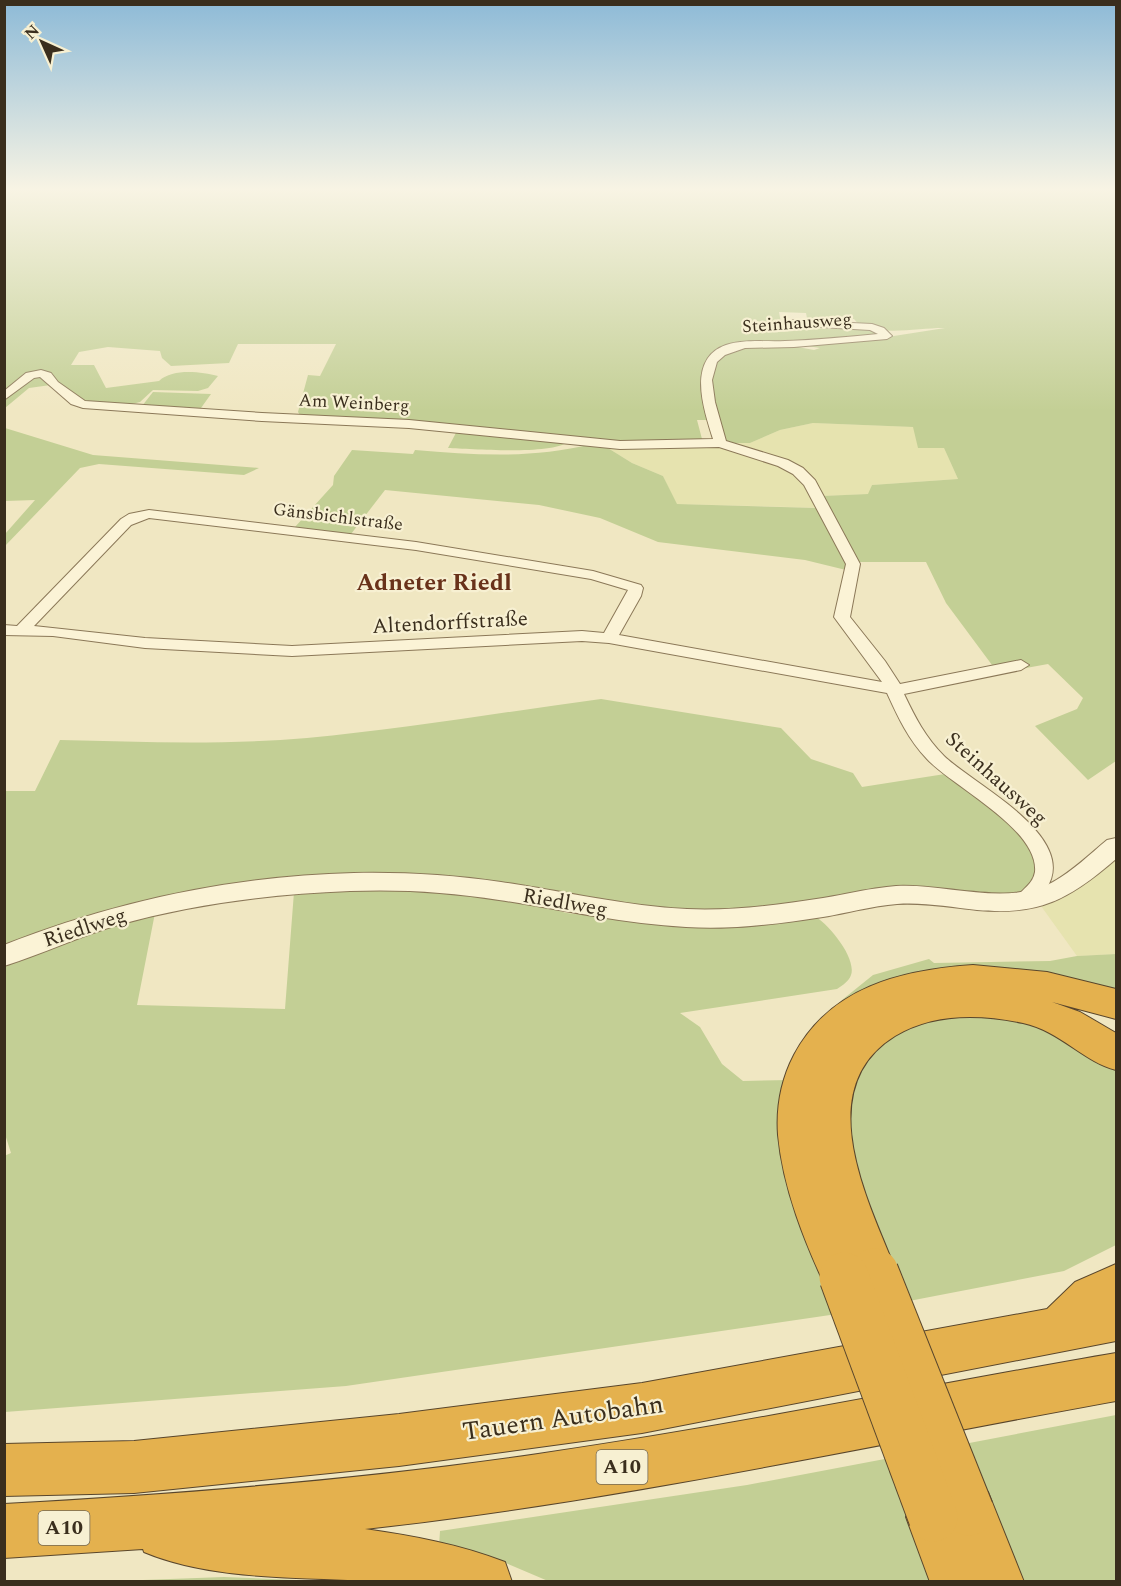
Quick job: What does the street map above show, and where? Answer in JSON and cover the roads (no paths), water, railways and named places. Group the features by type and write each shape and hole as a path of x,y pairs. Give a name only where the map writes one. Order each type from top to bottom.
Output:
{"highway":[{"path":"997,1581 951,1514 859,1275 813,1195 800,1144 798,1115 801,1088 811,1061 834,1029 849,1017 883,997 905,988 930,982 998,980 1030,984 1116,1004"},
{"path":"859,1275 837,1172 830,1117 832,1090 841,1066 860,1041 901,1014 927,1006 959,1002 990,1002 1023,1008 1057,1018 1090,1036 1116,1054"},
{"path":"1060,1329 1092,1297 1116,1285"},
{"name":"Tauern Autobahn","path":"4,1470 134,1467 399,1440 607,1413 1116,1319"},
{"name":"A10","path":"4,1531 123,1525 393,1500 612,1469 1116,1377"},
{"path":"951,1514 958,1581"},
{"path":"123,1525 257,1550 347,1553 432,1566 485,1581"}],"street":[{"name":"Steinhausweg","path":"791,323 872,327 887,336 792,345 747,345 719,353 711,362 708,370 707,390 720,443 783,463 798,471 810,483 853,564 842,617 857,641 883,670 918,738 949,770 1021,826 1034,840 1043,857 1046,873 1039,887 1024,901"},
{"name":"Am Weinberg","path":"4,397 30,375 41,373 47,375 54,384 75,401 98,405 262,417 409,424 620,445 720,443"},
{"name":"Gänsbichlstraße","path":"22,628 126,522 134,516 149,514 416,546 593,575 636,588 634,596 609,638"},
{"name":"Altendorffstraße","path":"4,630 22,628 145,643 292,651 582,636 609,638 894,689"},
{"path":"894,689 906,689 1021,665"},
{"name":"Riedlweg","path":"4,956 61,934 149,908 218,895 352,882 439,884 609,911 690,918 775,913 903,894 1024,901 1061,889 1116,846"}],"district":[{"name":"Adneter Riedl","path":"434,583"}]}
